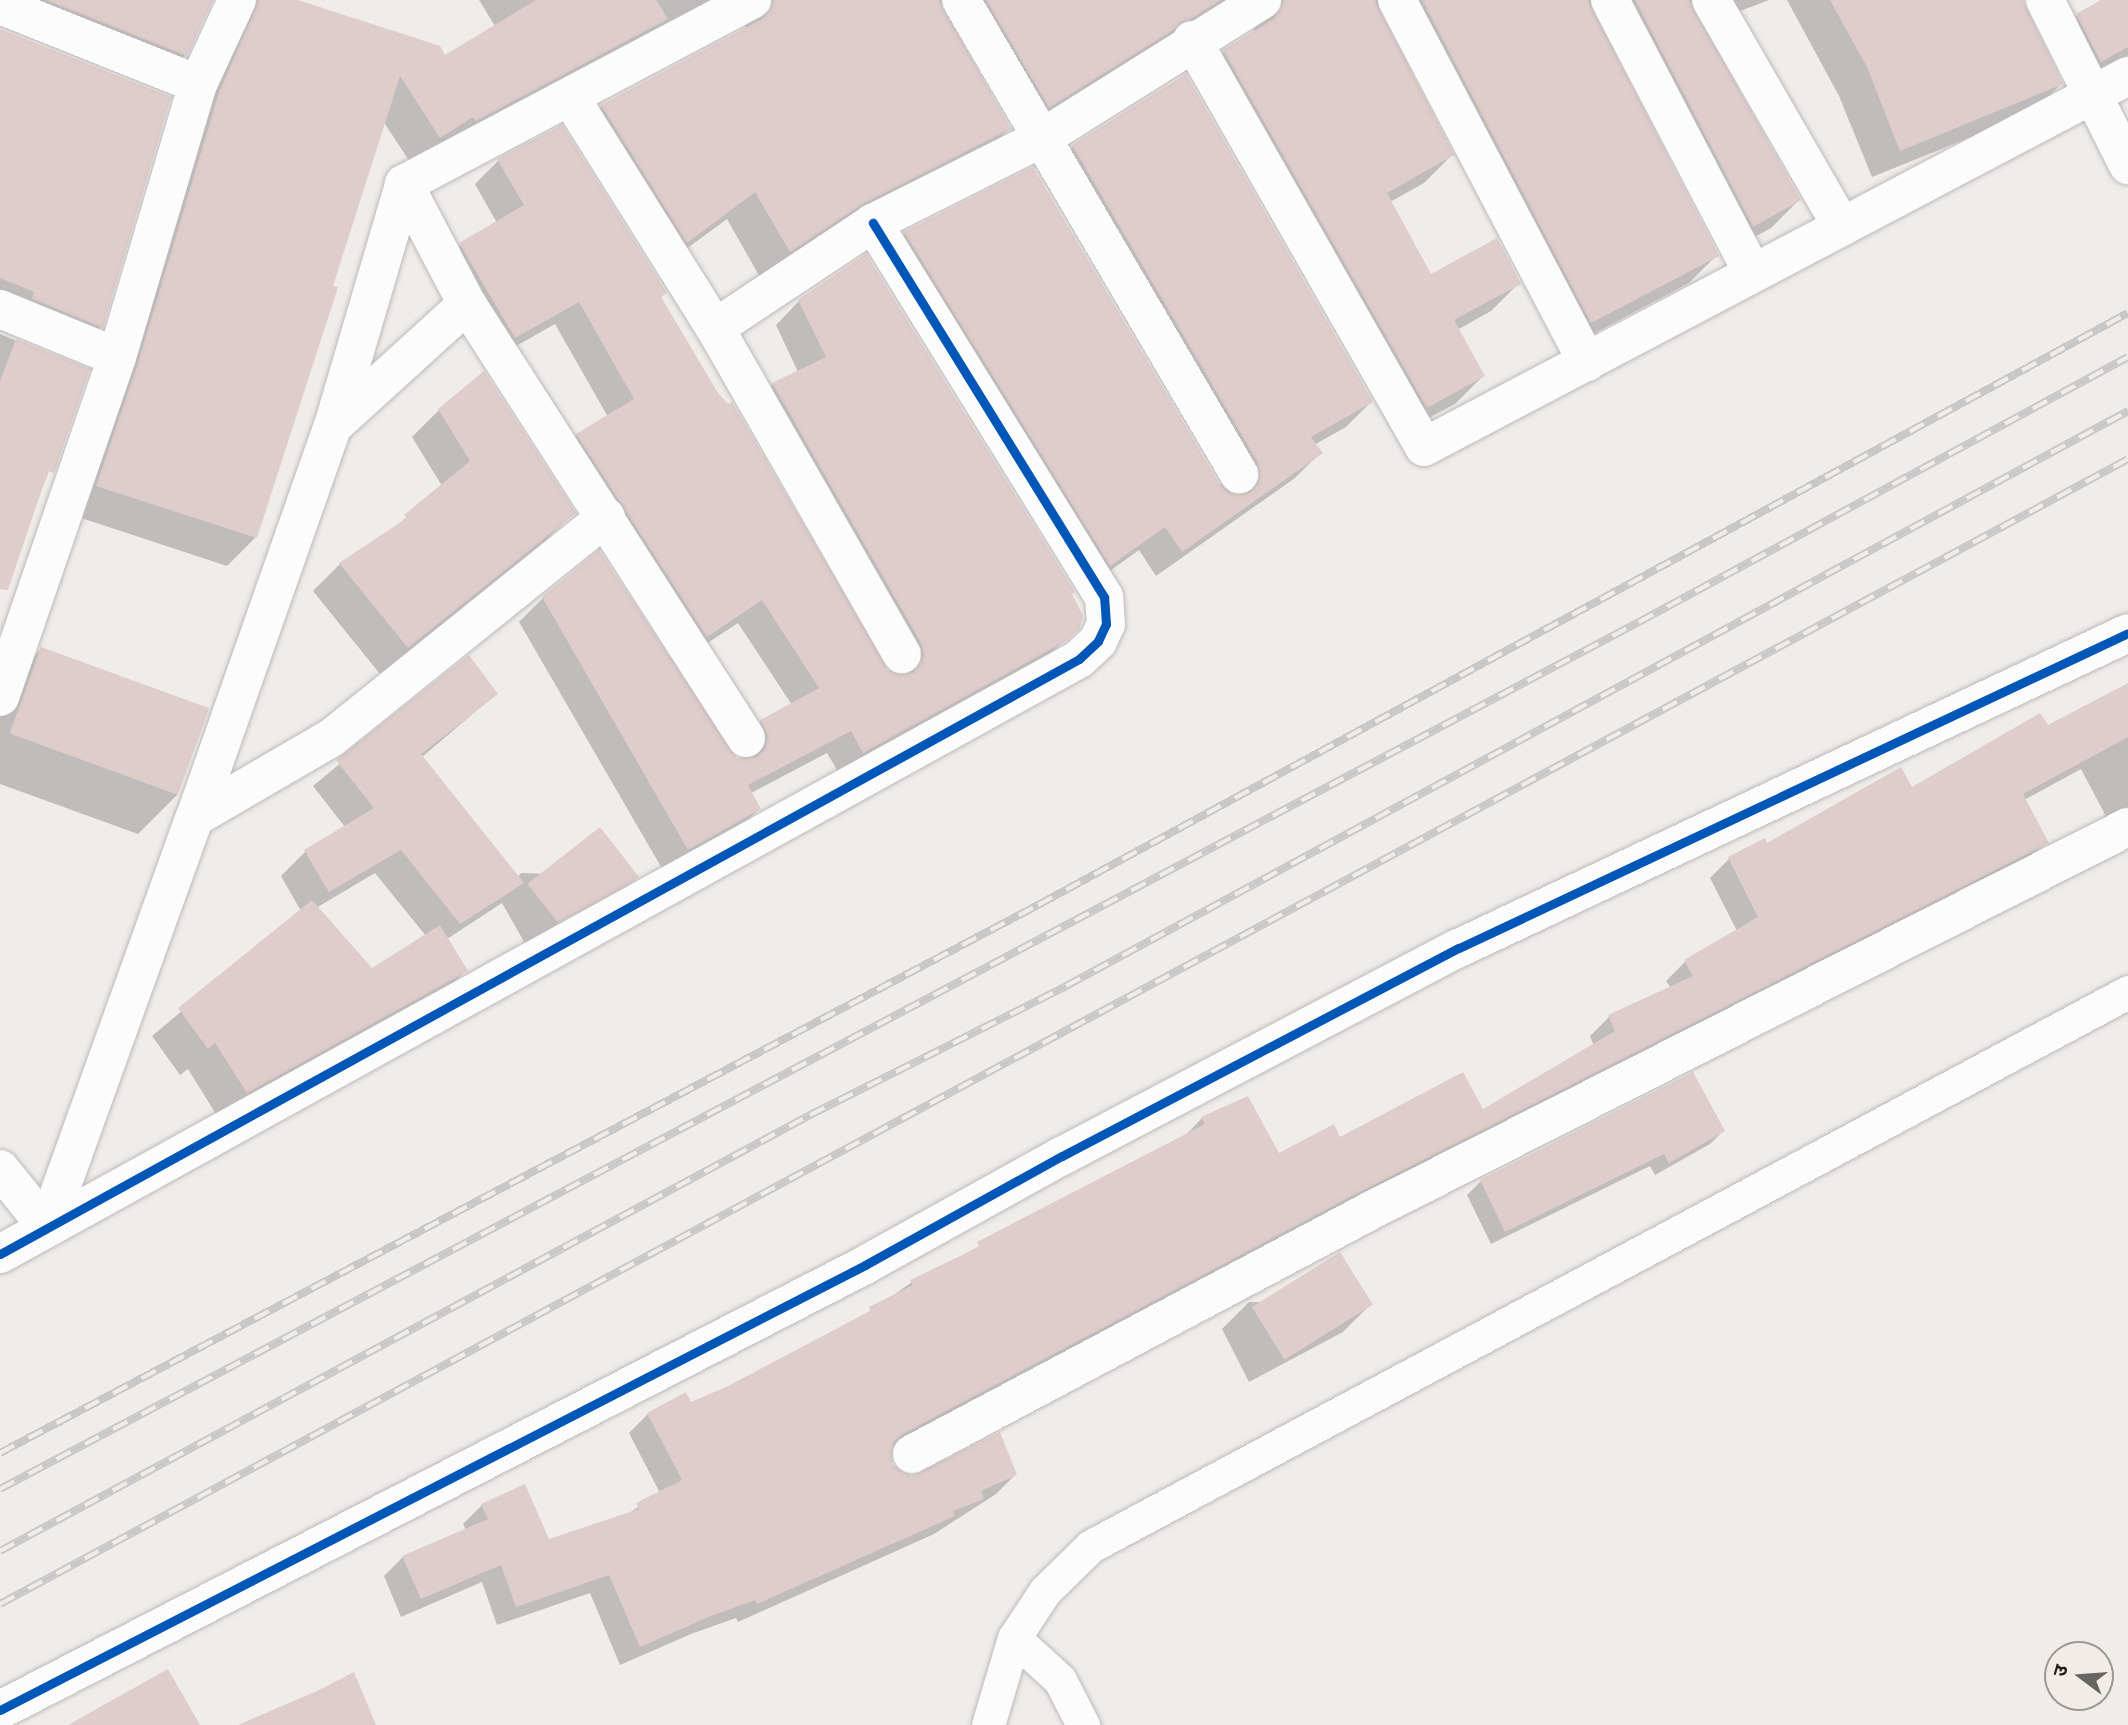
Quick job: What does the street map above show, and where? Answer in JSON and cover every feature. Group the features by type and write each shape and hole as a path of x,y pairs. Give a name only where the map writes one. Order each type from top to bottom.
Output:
{"street":[{"path":"0,697 8,645 117,357 198,84 237,0"},
{"path":"47,1227 333,426 404,184 752,0"},
{"path":"961,0 1239,474"},
{"path":"715,328 873,223 1042,138 1192,40 1262,0"},
{"path":"1397,0 1587,362"},
{"path":"1609,0 1753,273"},
{"path":"1711,0 1842,227"},
{"path":"2045,0 2128,165"},
{"path":"0,5 198,84"},
{"path":"1192,40 1424,447 2128,76"},
{"path":"570,97 715,328 902,654"},
{"path":"404,184 467,304 746,738"},
{"path":"0,1254 1079,659 1098,641 1106,624 1104,597 873,223"},
{"path":"333,426 467,304"},
{"path":"0,309 117,357"},
{"path":"195,817 331,738 606,517"},
{"path":"0,1710 866,1265 1062,1156 1459,948 2128,633"},
{"path":"912,1454 1368,1212 2128,827"},
{"path":"0,1169 47,1227"}],"lane":[{"path":"988,1725 1014,1638 1045,1591 1091,1546 2128,992"},
{"path":"1014,1638 1060,1679 1083,1725"}],"building":[{"path":"46,0 213,0 187,56"},
{"path":"259,0 298,0 440,46 445,55 536,0 656,0 668,19 476,121 473,117 440,138 400,76 333,286 338,287 257,538 96,486 138,363 219,92"},
{"path":"774,0 939,0 1011,129 863,204 790,252 755,192 687,243 601,105 762,19"},
{"path":"986,0 1221,0 1049,108"},
{"path":"1284,0 1375,0 1454,155 1387,193 1431,274 1497,238 1521,284 1454,320 1485,376 1427,408 1223,50 1274,19"},
{"path":"1422,0 1588,0 1719,256 1591,323"},
{"path":"1635,0 1689,0 1801,200 1753,227"},
{"path":"1830,0 2023,0 2063,84 1900,151 1867,67"},
{"path":"2101,0 2128,0 2128,47 2101,62 2076,14"},
{"path":"0,29 171,97 103,328 32,299 34,292 0,278"},
{"path":"1186,74 1373,402 1311,437 1323,453 1182,552 1165,527 1110,566 904,232 1033,167 1220,485 1229,493 1249,493 1258,484 1258,463 1072,145"},
{"path":"562,125 667,293 661,297 718,393 728,404 732,402 890,672 913,673 924,655 921,643 772,383 826,357 798,300 866,254 1075,592 1072,594 1083,616 1080,628 1066,641 863,753 851,731 748,785 761,809 688,850 542,597 599,550 737,758 757,757 765,749 768,736 760,720 819,688 762,600 707,637 576,434 634,399 579,302 515,338 459,243 524,205 497,159"},
{"path":"16,339 90,369 54,473 48,471 8,590 0,589 0,381"},
{"path":"484,371 576,513 408,648 339,563 407,518 404,515 470,461 438,409"},
{"path":"41,647 209,708 178,795 10,733"},
{"path":"469,655 498,694 421,754 524,883 460,924 401,850 329,892 304,850 374,808 336,760"},
{"path":"2128,683 2128,737 2023,794 2049,843 1358,1193 901,1435 893,1443 892,1464 912,1476 1000,1432 1017,1475 981,1491 984,1499 953,1511 955,1516 757,1604 755,1600 711,1616 640,1647 609,1575 516,1607 501,1565 421,1599 402,1556 488,1519 481,1504 525,1484 549,1539 639,1509 636,1503 682,1480 647,1413 686,1392 691,1402 728,1386 870,1311 869,1307 913,1285 910,1280 979,1247 977,1242 1205,1124 1201,1117 1248,1096 1279,1153 1334,1124 1340,1137 1463,1072 1483,1109 1615,1031 1608,1015 1693,976 1684,960 1758,917 1728,857 1765,838 1767,843 1901,767 1912,787 2040,713 2048,725"},
{"path":"600,827 639,877 566,933 528,884"},
{"path":"312,900 372,968 440,925 468,971 247,1093 215,1043 208,1049 178,1008"},
{"path":"1693,1072 1725,1131 1669,1163 1664,1154 1505,1232 1480,1180"},
{"path":"1340,1252 1373,1305 1285,1360 1252,1307"},
{"path":"168,1669 200,1725 68,1725"},
{"path":"354,1672 376,1725 238,1725 317,1691"}],"railway":[{"path":"0,1453 1038,905 2128,313"},
{"path":"0,1489 1639,622 2128,357"},
{"path":"0,1551 810,1115 1066,986 2128,411"},
{"path":"0,1604 2128,459"}],"cycle path":[{"path":"0,1254 1079,659 1098,641 1106,624 1104,597 873,223"},
{"path":"0,1710 865,1265 1062,1156 1459,948 2128,633"}]}
